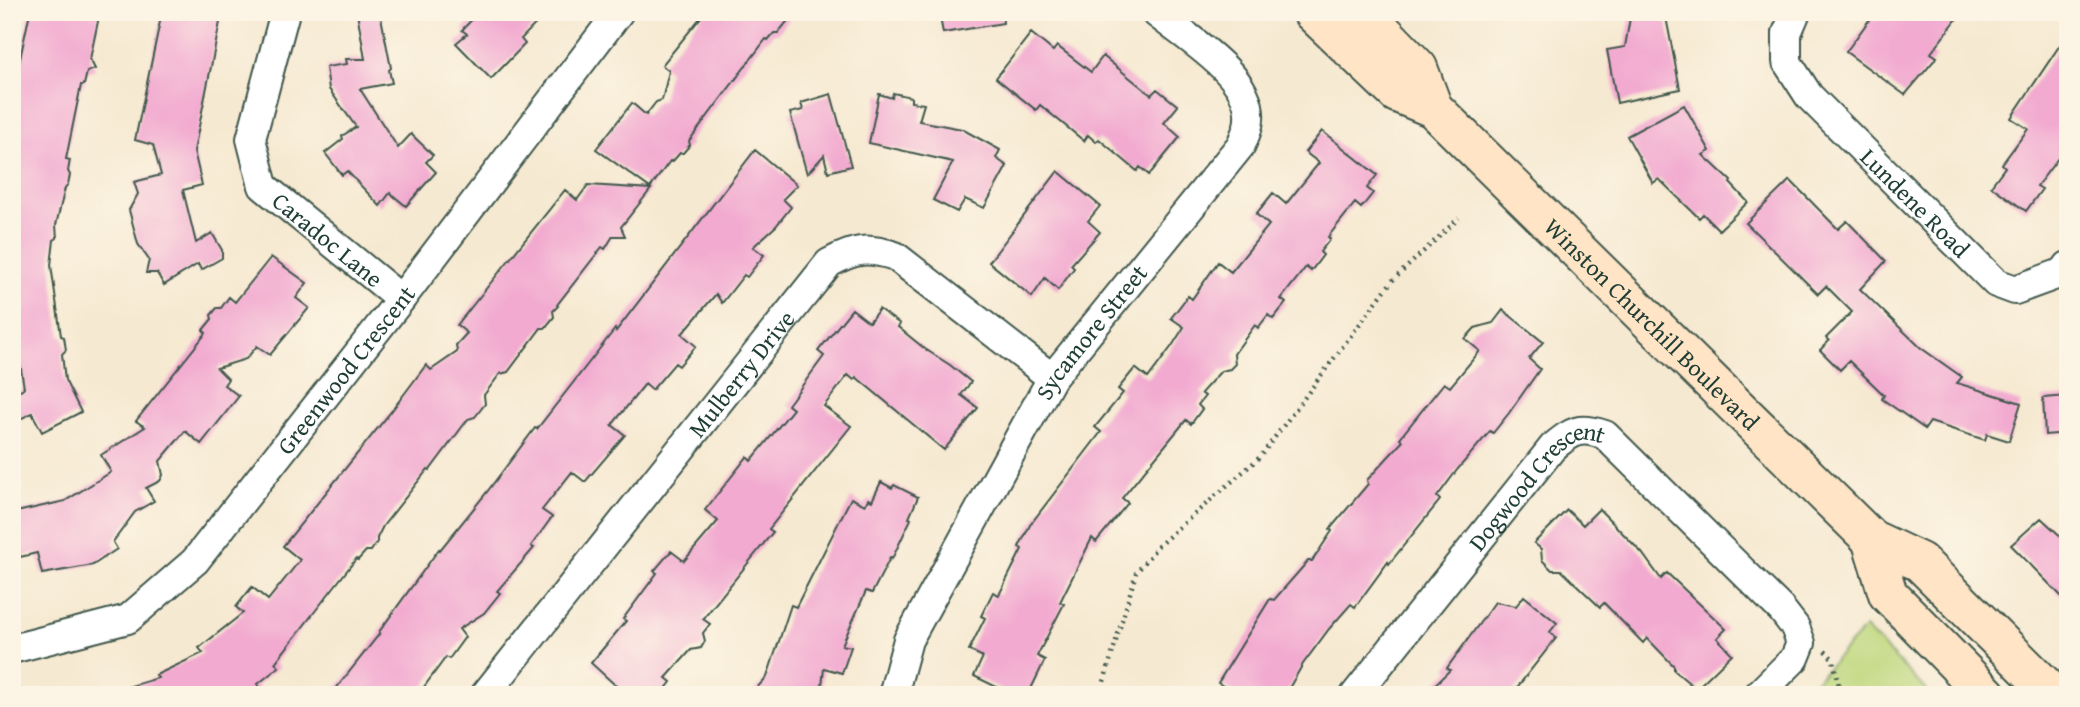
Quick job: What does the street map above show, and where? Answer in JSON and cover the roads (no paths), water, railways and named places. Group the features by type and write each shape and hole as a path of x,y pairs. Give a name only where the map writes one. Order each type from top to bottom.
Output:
{"main road":[{"name":"Winston Churchill Boulevard","path":"1312,12 1397,93 1433,108 1871,539 1920,562 2054,695"},
{"name":"Winston Churchill Boulevard","path":"1364,12 1418,68 1433,108"},
{"name":"Winston Churchill Boulevard","path":"1871,539 1888,594 1987,695"}],"street":[{"name":"Caradoc Lane","path":"285,12 251,139 263,186 401,299"},
{"name":"Greenwood Crescent","path":"12,649 128,619 195,561 401,299 619,12"},
{"name":"Sycamore Street","path":"893,695 908,640 1052,378 1241,145 1250,120 1248,99 1234,75 1155,12"},
{"name":"Lundene Road","path":"1796,12 1787,33 1787,62 1809,96 1996,283 2015,290 2064,272 2068,266"},
{"name":"Mulberry Drive","path":"485,695 829,263 851,251 876,250 895,256 1052,378"},
{"name":"Dogwood Crescent","path":"1355,695 1553,447 1573,432 1589,429 1605,435 1781,609 1795,627 1801,643 1795,658 1758,695"}]}
